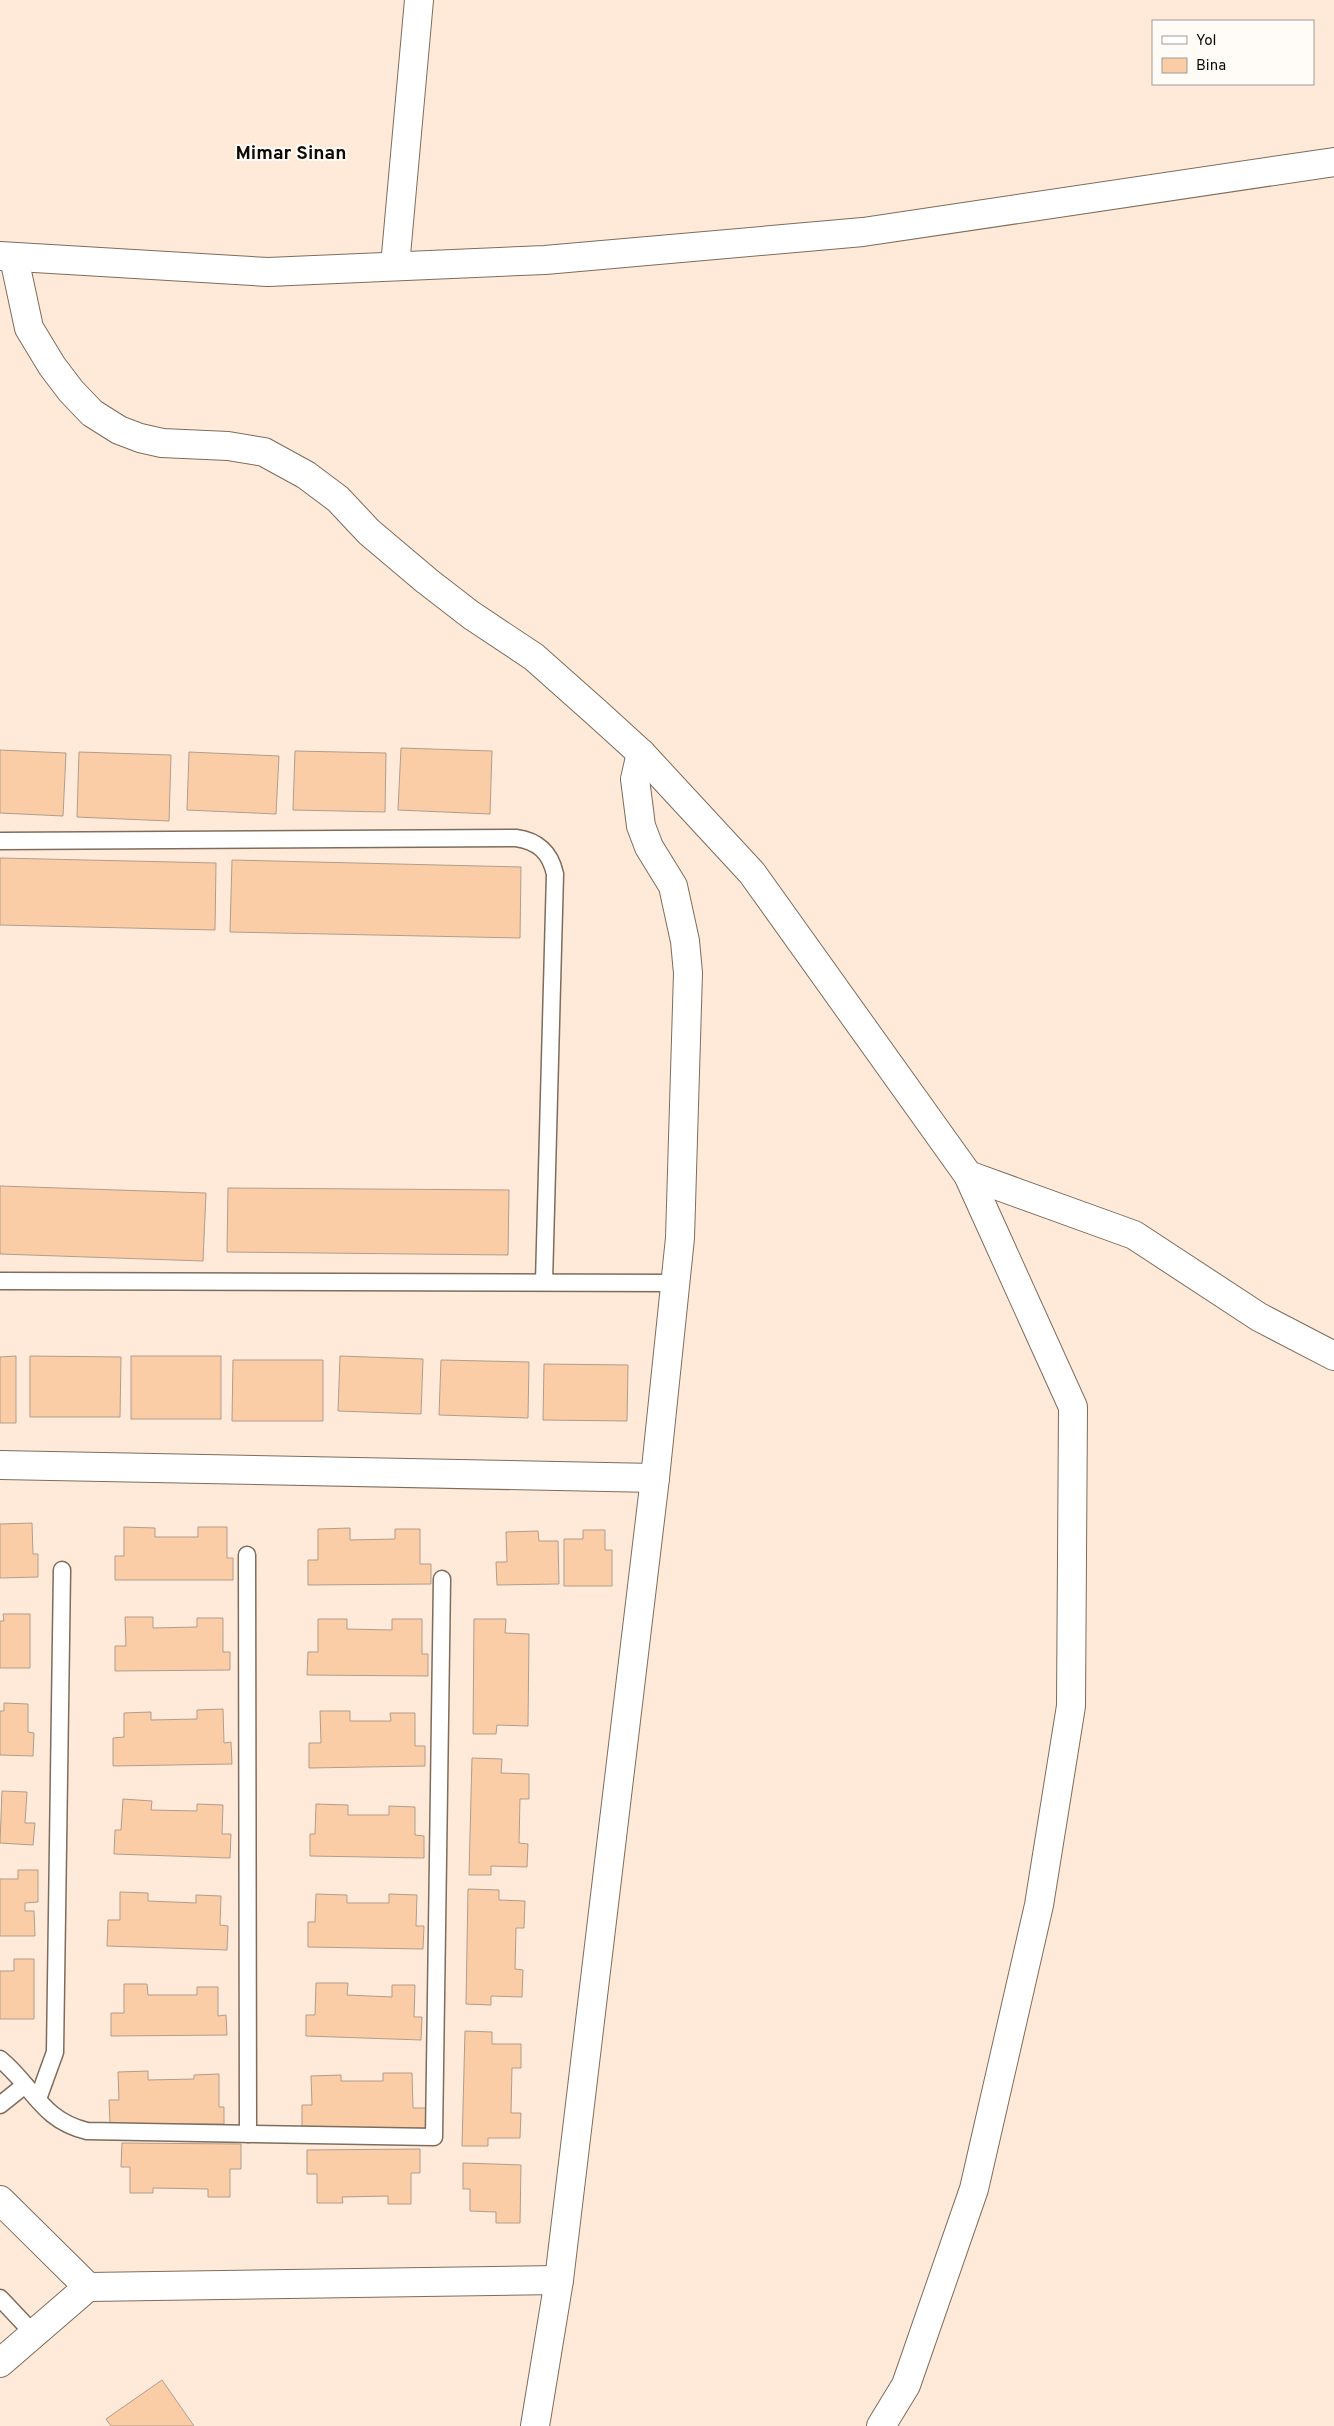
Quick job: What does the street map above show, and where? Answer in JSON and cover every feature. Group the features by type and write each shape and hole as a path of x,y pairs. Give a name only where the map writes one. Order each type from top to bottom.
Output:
{"street":[{"path":"396,266 419,0"},
{"path":"881,2426 906,2384 974,2189 1040,1905 1071,1706 1074,1408 968,1175 752,873 641,754 534,657 472,615 427,581 369,532 338,499 306,475 264,452 228,446 162,443 140,438 119,430 92,413 71,391 52,366 29,328 7,257 268,272 545,260 862,232 1334,162"},
{"path":"535,2426 559,2280 655,1478 680,1238 688,972 685,941 673,886 649,848 641,826 635,779 641,754"},
{"path":"968,1175 1134,1235 1259,1317 1334,1356"},
{"path":"0,1465 655,1478"},
{"path":"0,2200 88,2287"},
{"path":"0,2363 88,2287 559,2280"}],"lane":[{"path":"0,841 516,838 528,840 538,845 553,863 555,874 544,1282"},
{"path":"0,1281 676,1283"},
{"path":"247,1555 248,2134"},
{"path":"38,2099 55,2052 62,1570"},
{"path":"0,2059 56,2119 71,2127 87,2131 434,2137 442,1579"},
{"path":"0,2105 25,2085"},
{"path":"0,2298 34,2334"}],"building":[{"path":"401,748 492,751 490,814 398,810"},
{"path":"0,750 66,753 63,816 0,813"},
{"path":"295,751 386,753 385,812 293,810"},
{"path":"79,752 171,755 169,821 77,817"},
{"path":"189,752 279,756 276,814 187,810"},
{"path":"0,858 216,863 215,930 0,925"},
{"path":"232,860 521,867 520,938 230,932"},
{"path":"0,1186 206,1193 203,1261 0,1254"},
{"path":"228,1188 509,1190 508,1255 227,1252"},
{"path":"16,1356 16,1423 0,1423 0,1357"},
{"path":"30,1356 121,1357 120,1417 30,1417"},
{"path":"131,1356 221,1356 221,1419 131,1419"},
{"path":"340,1356 423,1359 421,1414 338,1411"},
{"path":"233,1360 323,1360 323,1421 232,1421"},
{"path":"441,1360 529,1362 528,1418 439,1415"},
{"path":"544,1364 628,1365 627,1421 543,1420"},
{"path":"32,1523 33,1554 38,1554 38,1577 0,1578 0,1524"},
{"path":"124,1527 155,1528 155,1537 198,1537 198,1527 227,1527 227,1558 233,1558 233,1580 115,1580 115,1556 124,1556"},
{"path":"350,1528 350,1540 395,1539 395,1529 420,1529 420,1564 431,1564 431,1584 308,1585 308,1560 318,1560 318,1529"},
{"path":"583,1530 605,1530 605,1550 612,1550 612,1586 564,1586 564,1539 583,1539"},
{"path":"538,1531 539,1541 558,1541 559,1584 497,1585 496,1562 507,1562 506,1532"},
{"path":"3,1614 30,1614 30,1668 0,1668 0,1621 4,1621"},
{"path":"125,1617 153,1617 153,1628 197,1627 197,1618 223,1618 223,1652 230,1652 230,1670 115,1671 115,1646 126,1646"},
{"path":"318,1619 347,1619 347,1629 392,1630 392,1619 422,1619 422,1654 428,1654 428,1676 307,1675 308,1652 318,1652"},
{"path":"474,1619 506,1619 505,1633 529,1634 528,1726 497,1725 496,1734 473,1734"},
{"path":"4,1703 28,1704 28,1732 34,1733 33,1756 0,1755 0,1711 4,1711"},
{"path":"223,1709 224,1743 231,1742 232,1764 113,1766 113,1738 124,1737 124,1713 151,1712 151,1720 197,1719 197,1710"},
{"path":"320,1711 350,1711 350,1721 391,1721 390,1713 415,1713 415,1746 425,1746 425,1766 309,1768 309,1743 321,1743"},
{"path":"472,1758 502,1759 501,1773 529,1774 529,1799 520,1799 519,1843 528,1844 527,1867 491,1866 491,1875 469,1875"},
{"path":"2,1791 27,1792 25,1823 35,1823 33,1845 0,1843"},
{"path":"123,1799 152,1801 151,1810 197,1811 197,1804 223,1805 222,1834 231,1834 230,1858 114,1854 115,1830 121,1830"},
{"path":"316,1804 348,1805 348,1815 389,1815 389,1806 415,1807 415,1835 424,1836 424,1858 310,1856 310,1834 315,1834"},
{"path":"18,1870 38,1870 38,1902 25,1903 25,1911 34,1911 35,1936 0,1936 0,1879 18,1879"},
{"path":"468,1889 499,1890 499,1900 525,1901 524,1928 516,1928 515,1969 523,1970 522,1997 491,1996 491,2005 466,2004"},
{"path":"120,1892 148,1893 148,1901 196,1903 196,1895 221,1896 220,1925 228,1926 227,1950 107,1946 108,1920 120,1920"},
{"path":"316,1894 347,1895 347,1903 389,1903 389,1894 417,1895 416,1926 424,1926 423,1949 308,1947 308,1922 315,1922"},
{"path":"14,1959 34,1959 34,2019 0,2019 0,1971 14,1971"},
{"path":"316,1983 348,1983 347,1995 392,1997 392,1985 415,1985 414,2017 422,2017 421,2040 306,2036 306,2015 315,2015"},
{"path":"124,1984 147,1984 148,1995 197,1995 197,1987 218,1987 218,2016 226,2015 227,2035 111,2036 111,2013 124,2013"},
{"path":"465,2031 492,2032 492,2044 521,2044 521,2068 512,2068 511,2113 521,2113 520,2138 488,2138 488,2146 462,2146"},
{"path":"148,2071 148,2080 194,2079 194,2075 219,2074 219,2107 224,2107 224,2124 110,2124 109,2100 119,2100 118,2072"},
{"path":"383,2073 412,2073 413,2108 426,2108 427,2128 302,2130 302,2105 312,2105 311,2076 341,2075 341,2081 383,2081"},
{"path":"122,2143 241,2144 241,2169 230,2169 230,2197 208,2197 208,2189 153,2188 153,2193 130,2193 130,2167 121,2167"},
{"path":"420,2149 420,2173 411,2173 411,2204 388,2204 388,2196 342,2197 343,2203 317,2203 317,2174 307,2174 307,2150"},
{"path":"463,2163 521,2165 520,2223 496,2223 496,2212 470,2211 470,2189 463,2189"},
{"path":"162,2380 194,2426 111,2426 106,2419"}],"district":[{"name":"Mimar Sinan","path":"291,152"}]}
